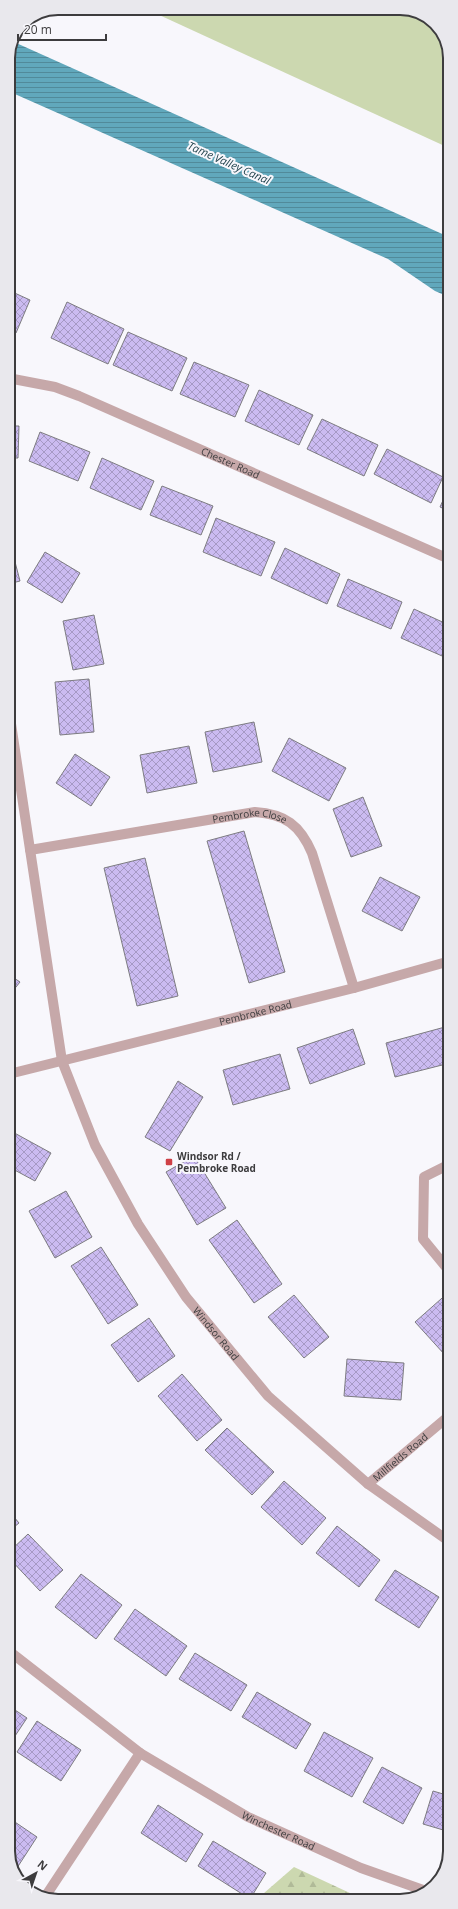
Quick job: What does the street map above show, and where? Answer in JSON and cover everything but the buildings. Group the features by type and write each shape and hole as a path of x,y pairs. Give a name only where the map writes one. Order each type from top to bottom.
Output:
{"street":[{"name":"Chester Road","path":"15,379 55,387 79,396 443,556"},
{"path":"15,750 62,1061"},
{"name":"Pembroke Close","path":"30,850 255,812 270,813 284,818 296,827 306,839 312,853 354,988"},
{"name":"Pembroke Road","path":"15,1072 354,988 443,963"},
{"name":"Windsor Road","path":"62,1061 95,1146 138,1224 186,1297 268,1396 368,1484 443,1537"},
{"path":"443,1168 424,1177 423,1239 443,1263"},
{"name":"Millfields Road","path":"368,1484 443,1421"},
{"name":"Winchester Road","path":"15,1656 140,1753 248,1816 361,1868 420,1889"},
{"path":"48,1893 140,1753"}],"green space":[{"path":"159,15 403,15 417,18 432,30 441,44 443,58 443,145"},
{"path":"294,1867 352,1894 263,1894"}],"water":[{"name":"Tame Valley Canal","path":"17,44 443,234 443,294 435,291 388,259 15,94 15,58"}],"place":[{"name":"Windsor Rd / Pembroke Road","path":"169,1162"}]}
